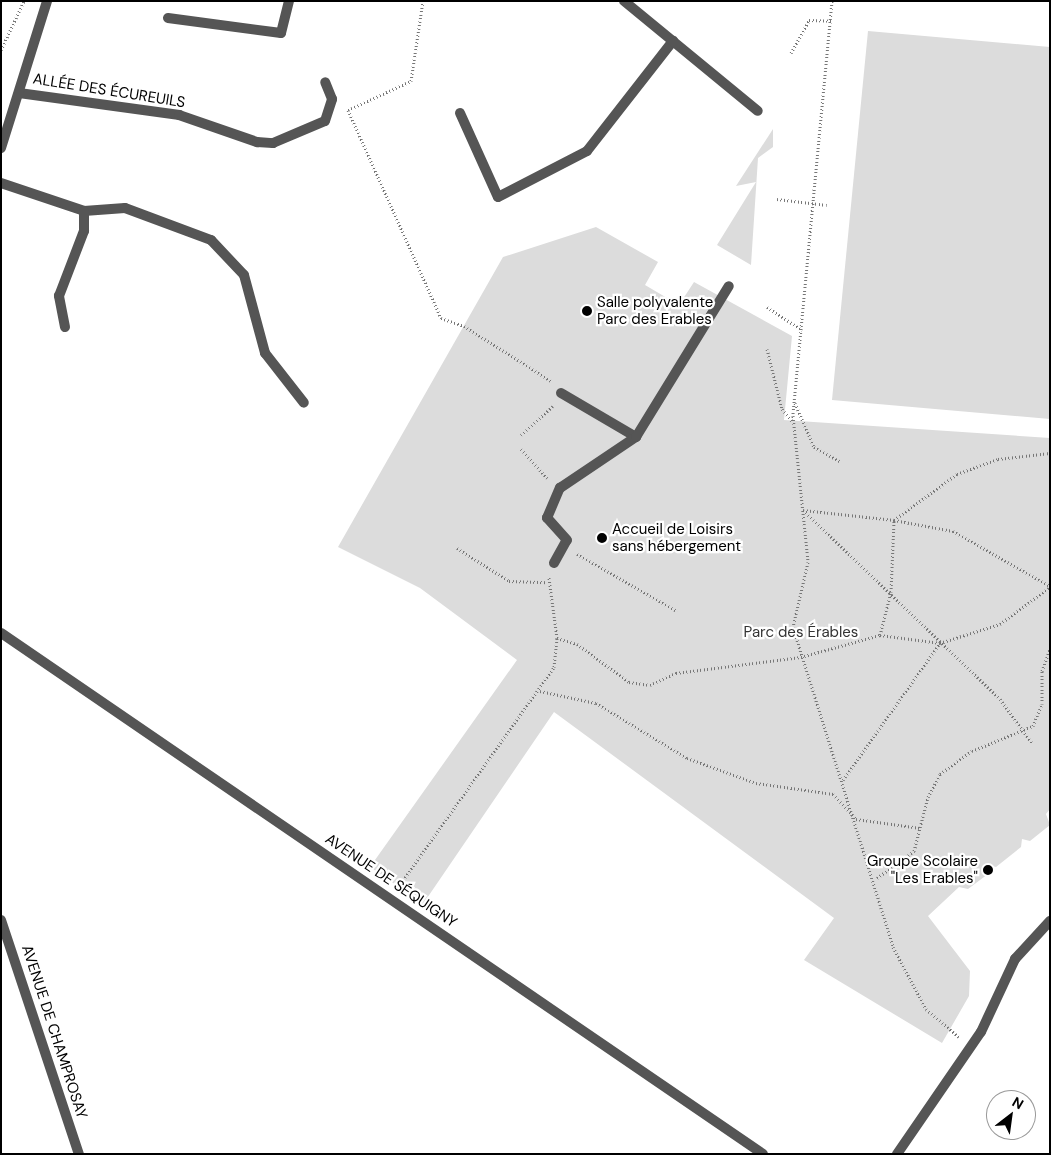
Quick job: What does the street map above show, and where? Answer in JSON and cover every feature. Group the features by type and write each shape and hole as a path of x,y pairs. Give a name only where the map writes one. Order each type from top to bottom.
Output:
{"street":[{"path":"1,148 47,1"},
{"path":"168,18 281,32 289,1"},
{"path":"630,3 758,111"},
{"path":"460,113 498,197 587,151 673,41"},
{"path":"325,82 332,99 325,121"},
{"name":"ALLÉE DES ÉCUREUILS","path":"19,93 179,115 256,142 273,143 325,121"},
{"path":"1,183 84,211 125,208 211,240 234,259 244,275 265,353 304,403"},
{"path":"65,327 59,296 84,231 84,211"},
{"path":"554,563 567,540 547,518 559,492 636,437 729,286"},
{"path":"561,393 636,437"},
{"name":"AVENUE DE SÉQUIGNY","path":"1,633 763,1154"},
{"name":"AVENUE DE CHAMPROSAY","path":"1,920 79,1154"},
{"path":"897,1154 981,1032 1015,959 1050,921"}],"path":[{"path":"1,50 24,1"},
{"path":"325,121 411,80 423,1"},
{"path":"832,1 832,21 793,416 808,562 793,627 801,657 856,819 893,947 926,1009 958,1037 981,1032"},
{"path":"791,53 809,20 832,21"},
{"path":"348,110 441,318 549,378 561,393 549,412 521,435"},
{"path":"777,199 827,205"},
{"path":"767,308 802,330"},
{"path":"766,349 782,409 794,424"},
{"path":"795,401 814,447 841,462"},
{"path":"521,449 559,492"},
{"path":"894,520 956,474 998,459 1050,454"},
{"path":"558,638 577,644 629,682 650,686 676,673 801,657 880,635 940,643 1000,624 1050,587 953,531 894,520 803,510"},
{"path":"803,510 1000,699 1024,729 1032,743"},
{"path":"880,635 890,592 894,520"},
{"path":"564,546 676,611"},
{"path":"457,548 509,581 547,582"},
{"path":"390,899 540,691 554,667 558,638 547,582 554,563"},
{"path":"843,780 940,643"},
{"path":"877,878 914,851 920,828 940,774 972,751 1033,726 1042,704 1042,671 1050,648"},
{"path":"540,691 596,703 687,758 756,783 832,794 856,819 920,828"}],"green space":[{"path":"868,31 1050,47 1050,419 832,400"},
{"path":"773,129 773,147 758,158 751,265 717,245 756,182 736,186"},
{"name":"Parc des Érables","path":"596,227 658,262 645,285 679,305 694,282 792,336 784,420 1050,438 1050,809 1046,814 1050,825 1030,841 1022,839 1021,847 996,867 988,865 988,874 968,889 959,887 928,916 970,971 969,996 942,1043 804,960 834,918 554,712 423,904 370,867 517,660 420,588 338,547 503,257"}],"place":[{"name":"Salle polyvalente Parc des Erables","path":"587,311"},
{"name":"Accueil de Loisirs sans hébergement","path":"602,538"},
{"name":"Groupe Scolaire \"Les Erables\"","path":"988,870"}]}
